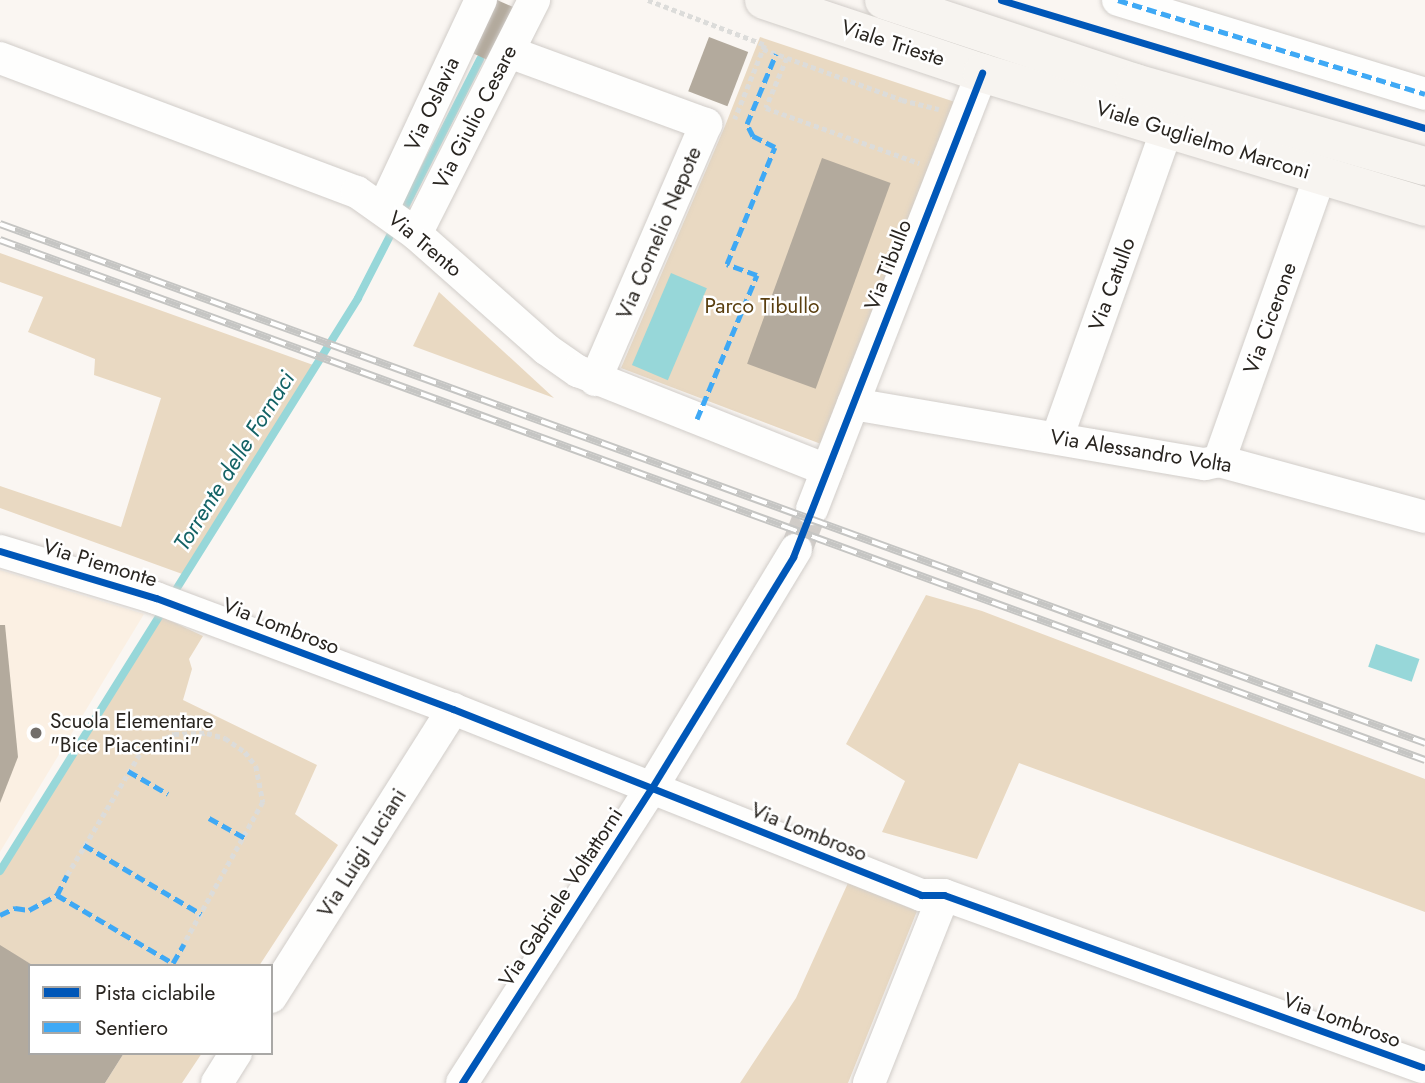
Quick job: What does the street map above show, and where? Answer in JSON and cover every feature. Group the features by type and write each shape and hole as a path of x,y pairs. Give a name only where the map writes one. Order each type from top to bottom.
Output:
{"street":[{"name":"Via Oslavia","path":"383,209 481,0"},
{"name":"Via Giulio Cesare","path":"416,234 534,0"},
{"name":"Viale Trieste","path":"764,0 982,73"},
{"name":"Viale Trieste","path":"884,0 1025,47"},
{"path":"1118,0 1425,94"},
{"name":"Viale Guglielmo Marconi","path":"1025,47 1135,83 1425,166"},
{"name":"Via Cornelio Nepote","path":"509,52 706,124 596,380"},
{"name":"Via Trento","path":"0,58 330,180 383,209 416,234 546,349 596,380 827,470"},
{"name":"Viale Guglielmo Marconi","path":"982,73 1425,207"},
{"name":"Via Tibullo","path":"827,470 982,73"},
{"name":"Via Catullo","path":"1057,439 1167,129"},
{"name":"Via Cicerone","path":"1219,461 1320,176"},
{"name":"Via Alessandro Volta","path":"853,404 1205,464 1219,461 1425,517"},
{"path":"812,509 827,470"},
{"name":"Via Gabriele Voltattorni","path":"462,1083 651,789 796,550"},
{"name":"Via Piemonte","path":"0,551 189,610"},
{"name":"Via Lombroso","path":"189,610 453,709 921,895 944,895 1422,1068"},
{"name":"Via Luigi Luciani","path":"273,994 453,709"},
{"path":"869,1083 944,895"},
{"path":"217,1083 235,1055"}],"path":[{"path":"649,0 765,45 731,128 706,124"},
{"path":"764,50 902,100 950,112"},
{"path":"787,58 766,108 924,165"},
{"path":"67,876 142,750 174,734 207,733 225,738 245,752 256,765 263,802 184,944"}],"shaded area":[{"name":"Scuola Elementare \"Bice Piacentini\"","path":"0,570 144,614 0,852"}],"green space":[{"name":"Parco Tibullo","path":"760,37 961,104 921,192 821,444 621,368 725,126"},
{"path":"0,253 316,366 185,575 0,508 0,486 121,527 161,398 94,375 95,359 28,332 43,297 0,282"},
{"path":"439,292 554,398 413,346"},
{"path":"926,595 982,611 1425,779 1425,912 1019,763 977,859 882,832 905,781 846,744"},
{"path":"160,616 203,636 189,659 192,669 183,700 317,765 295,814 338,845 260,964 31,964 0,946 0,871"},
{"path":"848,883 917,911 848,1083 740,1083 796,998"},
{"path":"123,1055 201,1055 182,1083 105,1083"}],"water":[{"path":"671,273 707,288 668,380 632,365"},
{"path":"1376,644 1419,659 1412,682 1368,667"}],"building":[{"path":"489,0 497,0 520,10 496,64 466,50"},
{"path":"709,37 748,52 727,106 688,91"},
{"path":"822,158 891,183 816,389 747,364"},
{"path":"0,625 5,625 18,757 0,803"},
{"path":"0,945 31,964 28,964 28,1055 123,1055 105,1083 0,1083"}],"waterway":[{"name":"Torrente delle Fornaci","path":"401,215 480,59"},
{"name":"Torrente delle Fornaci","path":"172,596 358,298 395,226"},
{"name":"Torrente delle Fornaci","path":"0,871 163,610"}],"tunnel":[{"path":"796,550 812,509"}],"railway":[{"path":"0,224 1425,743"},
{"path":"0,240 1425,760"}],"marked path":[{"path":"1118,0 1425,94"},
{"path":"697,419 757,275 727,264 775,147 753,136 747,124 776,54"},
{"path":"128,771 168,794"},
{"path":"209,818 245,838"},
{"path":"84,845 201,914"},
{"path":"0,915 15,908 29,910 57,895 67,875"},
{"path":"57,895 173,963 184,944"}],"cycle path":[{"path":"1001,0 1425,128"},
{"path":"462,1083 651,789 793,557 982,73"},
{"path":"0,551 156,598 453,709 921,895 944,895 1422,1067"}],"place":[{"name":"Scuola Elementare \"Bice Piacentini\"","path":"36,733"}]}
